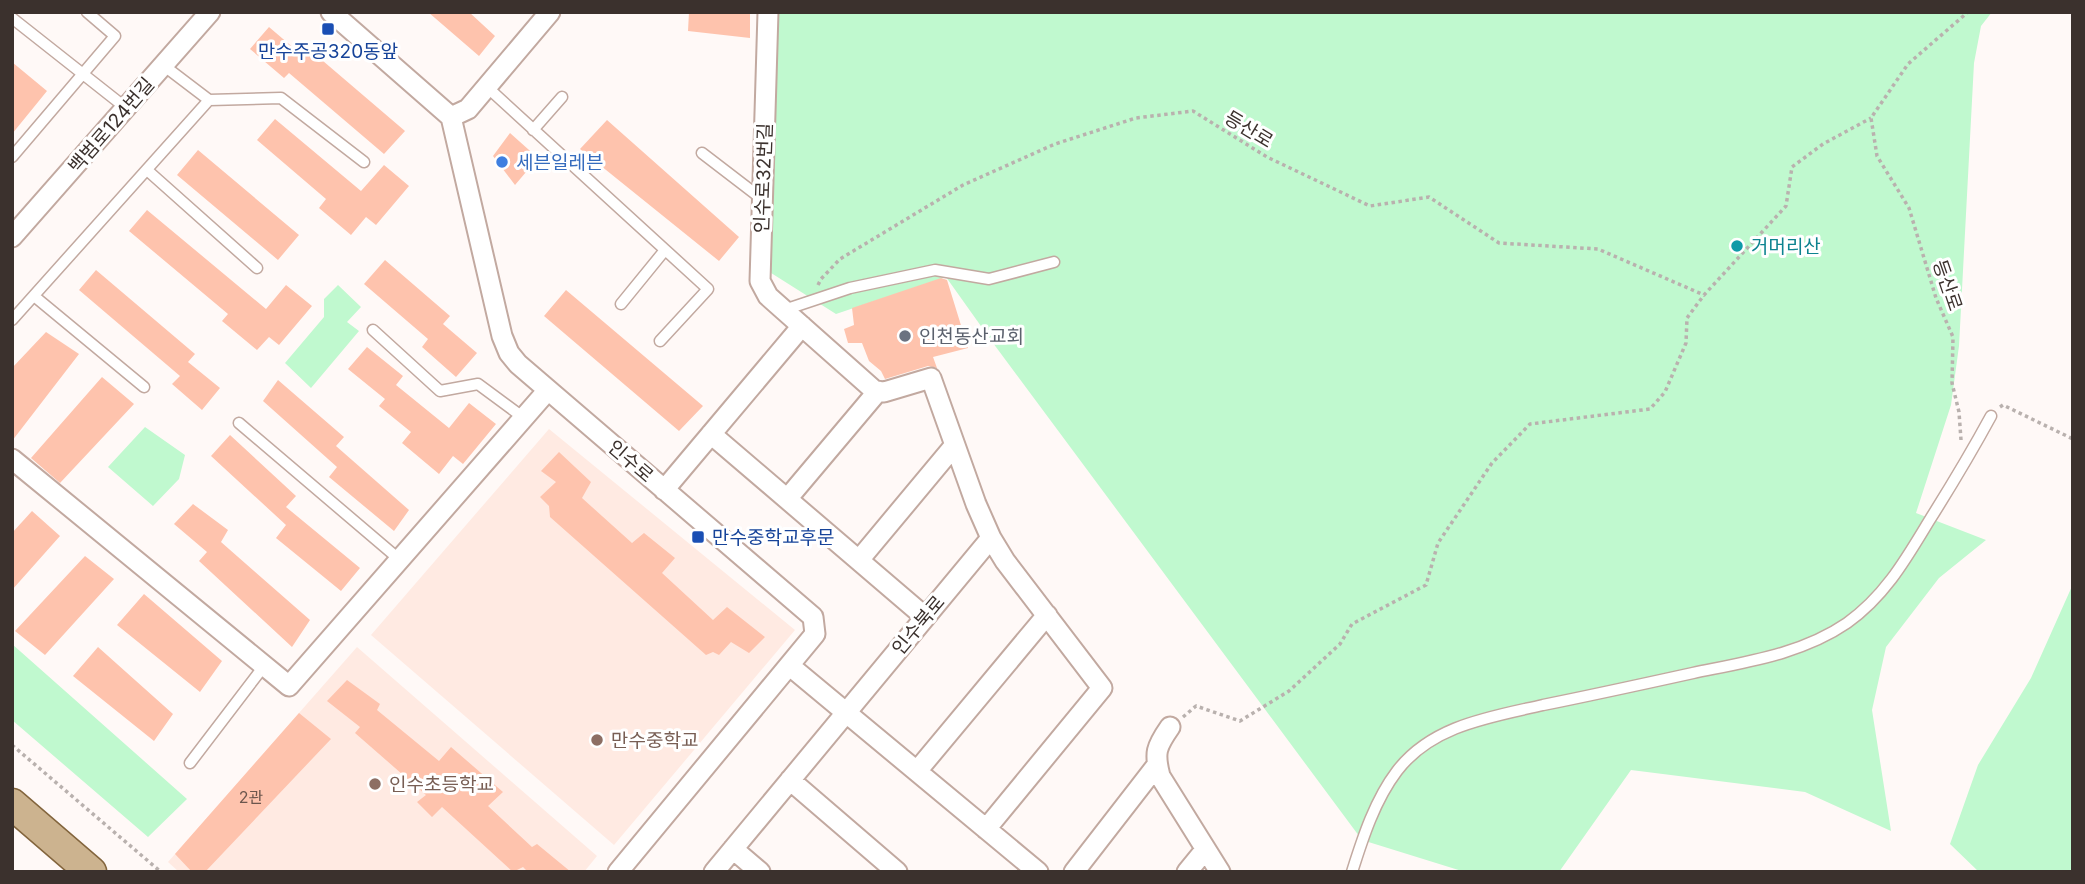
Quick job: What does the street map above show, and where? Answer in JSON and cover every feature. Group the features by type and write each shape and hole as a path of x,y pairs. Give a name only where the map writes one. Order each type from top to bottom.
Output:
{"main road":[{"path":"12,804 91,872"}],"street":[{"name":"백범로124번길","path":"12,237 210,12"},
{"path":"331,12 451,117 468,109 543,15"},
{"name":"인수로32번길","path":"768,12 760,281 768,296 878,391"},
{"name":"인수로","path":"451,117 502,337 513,359 813,617 815,635 618,872"},
{"path":"664,489 802,326"},
{"path":"787,499 878,391 884,392 931,378 954,446 991,538 1005,561 1102,688 986,829"},
{"path":"12,459 289,686 548,390"},
{"path":"711,435 925,617"},
{"path":"859,560 954,446"},
{"name":"인수북로","path":"714,872 991,538"},
{"path":"917,771 1047,615"},
{"path":"790,666 1038,872"},
{"path":"1170,727 1161,740 1155,758 1160,776 1220,872"},
{"path":"1074,872 1157,765"},
{"path":"789,780 897,872"},
{"path":"733,849 760,872"},
{"path":"1187,872 1205,850"}],"lane":[{"path":"12,157 115,36 87,12"},
{"path":"12,18 125,108"},
{"path":"163,65 209,100 281,98 364,162"},
{"path":"487,87 708,289 660,341"},
{"path":"533,130 562,97"},
{"path":"12,320 209,100"},
{"path":"702,153 762,199"},
{"path":"147,170 257,268"},
{"path":"621,304 665,250"},
{"path":"784,310 850,288 935,270 989,279 1054,262"},
{"path":"34,296 144,387"},
{"path":"373,330 440,391 478,384 524,418"},
{"path":"1352,872 1381,797 1397,770 1416,751 1441,734 1492,716 1773,656 1827,635 1848,622 1871,604 1893,579 1961,470 1991,416"},
{"path":"239,424 400,560"},
{"path":"190,763 264,666"}],"path":[{"path":"1170,727 1196,706 1240,721 1289,691 1340,644 1352,624 1426,585 1438,543 1492,463 1530,424 1650,409 1665,392 1686,343 1687,318 1704,295 1786,206 1792,167 1823,144 1871,118 1908,64 1968,12"},
{"name":"등산로","path":"803,304 814,295 821,279 840,259 963,186 1055,144 1136,118 1193,111 1267,157 1370,205 1429,197 1499,243 1598,249 1704,295"},
{"name":"등산로","path":"1871,118 1877,156 1909,208 1936,298 1953,337 1952,383 1959,412 1961,470"},
{"path":"1991,416 2003,405 2073,439"},
{"path":"12,745 161,872"}],"shaded area":[{"name":"만수중학교","path":"549,429 795,630 614,845 371,635"},
{"name":"인수초등학교","path":"357,647 597,856 584,872 179,872 168,862"}],"green space":[{"path":"768,12 1992,12 1981,26 1974,63 1959,346 1951,405 1916,513 1986,540 1939,578 1886,647 1872,710 1891,831 1805,792 1631,770 1559,872 1465,872 1362,840 946,277 836,314 760,266"},
{"path":"338,285 361,307 347,322 359,331 311,388 285,363 324,317 324,299"},
{"path":"145,427 185,455 179,479 153,506 108,467"},
{"path":"2073,584 2073,872 1979,872 1950,844 1978,765 2031,678"},
{"path":"12,644 187,799 148,837 12,720"}],"building":[{"path":"428,12 469,12 495,36 479,56"},
{"path":"689,12 750,12 750,38 688,31"},
{"path":"269,27 303,56 309,49 405,131 384,154 289,73 284,78 250,49"},
{"path":"12,62 47,91 12,134"},
{"path":"275,119 361,191 384,165 409,186 376,225 366,217 351,235 319,208 326,199 257,140"},
{"path":"607,120 739,237 719,261 580,149"},
{"path":"510,133 538,158 515,185 493,156"},
{"path":"198,150 299,235 278,260 177,175"},
{"path":"147,210 266,309 286,285 312,306 279,345 269,337 257,350 222,321 228,314 129,231"},
{"path":"385,260 450,316 443,324 477,353 456,377 422,347 428,339 364,284"},
{"path":"96,270 195,354 188,362 220,388 202,410 172,384 180,376 79,290"},
{"name":"인천동산교회","path":"941,278 947,280 968,348 933,357 937,368 928,366 885,379 881,371 869,361 862,343 848,343 844,329 854,325 852,308"},
{"path":"566,290 703,406 679,431 544,316"},
{"path":"46,332 79,354 12,441 12,368"},
{"path":"367,347 403,376 396,385 449,428 469,403 496,424 463,464 453,456 439,474 402,443 411,432 379,406 385,399 348,369"},
{"path":"102,377 134,404 60,483 31,458"},
{"path":"278,380 344,437 336,446 409,510 394,531 329,477 337,467 263,401"},
{"path":"230,435 296,496 286,507 360,568 341,591 276,538 286,525 211,456"},
{"path":"559,452 591,482 582,498 632,543 644,533 675,558 662,573 713,620 727,607 765,637 749,653 731,642 719,655 713,652 706,655 550,517 549,506 540,497 556,482 541,471"},
{"path":"193,504 228,530 221,542 310,620 292,647 199,561 207,552 174,524"},
{"path":"32,511 60,536 12,590 12,533"},
{"path":"85,556 114,579 45,655 15,631"},
{"path":"144,594 222,661 200,692 117,625"},
{"path":"98,647 173,714 154,741 73,676"},
{"path":"347,680 380,704 377,710 439,761 451,747 503,792 488,806 532,847 537,844 571,872 528,872 523,867 513,872 442,807 432,817 417,802 426,795 355,733 360,727 327,701"},
{"path":"299,713 331,739 205,872 192,872 175,854"}],"place":[{"name":"만수주공320동앞","path":"328,29"},
{"name":"세븐일레븐","path":"502,162"},
{"name":"거머리산","path":"1737,246"},
{"name":"인천동산교회","path":"905,336"},
{"name":"만수중학교후문","path":"698,537"},
{"name":"만수중학교","path":"597,740"},
{"name":"인수초등학교","path":"375,784"}]}
